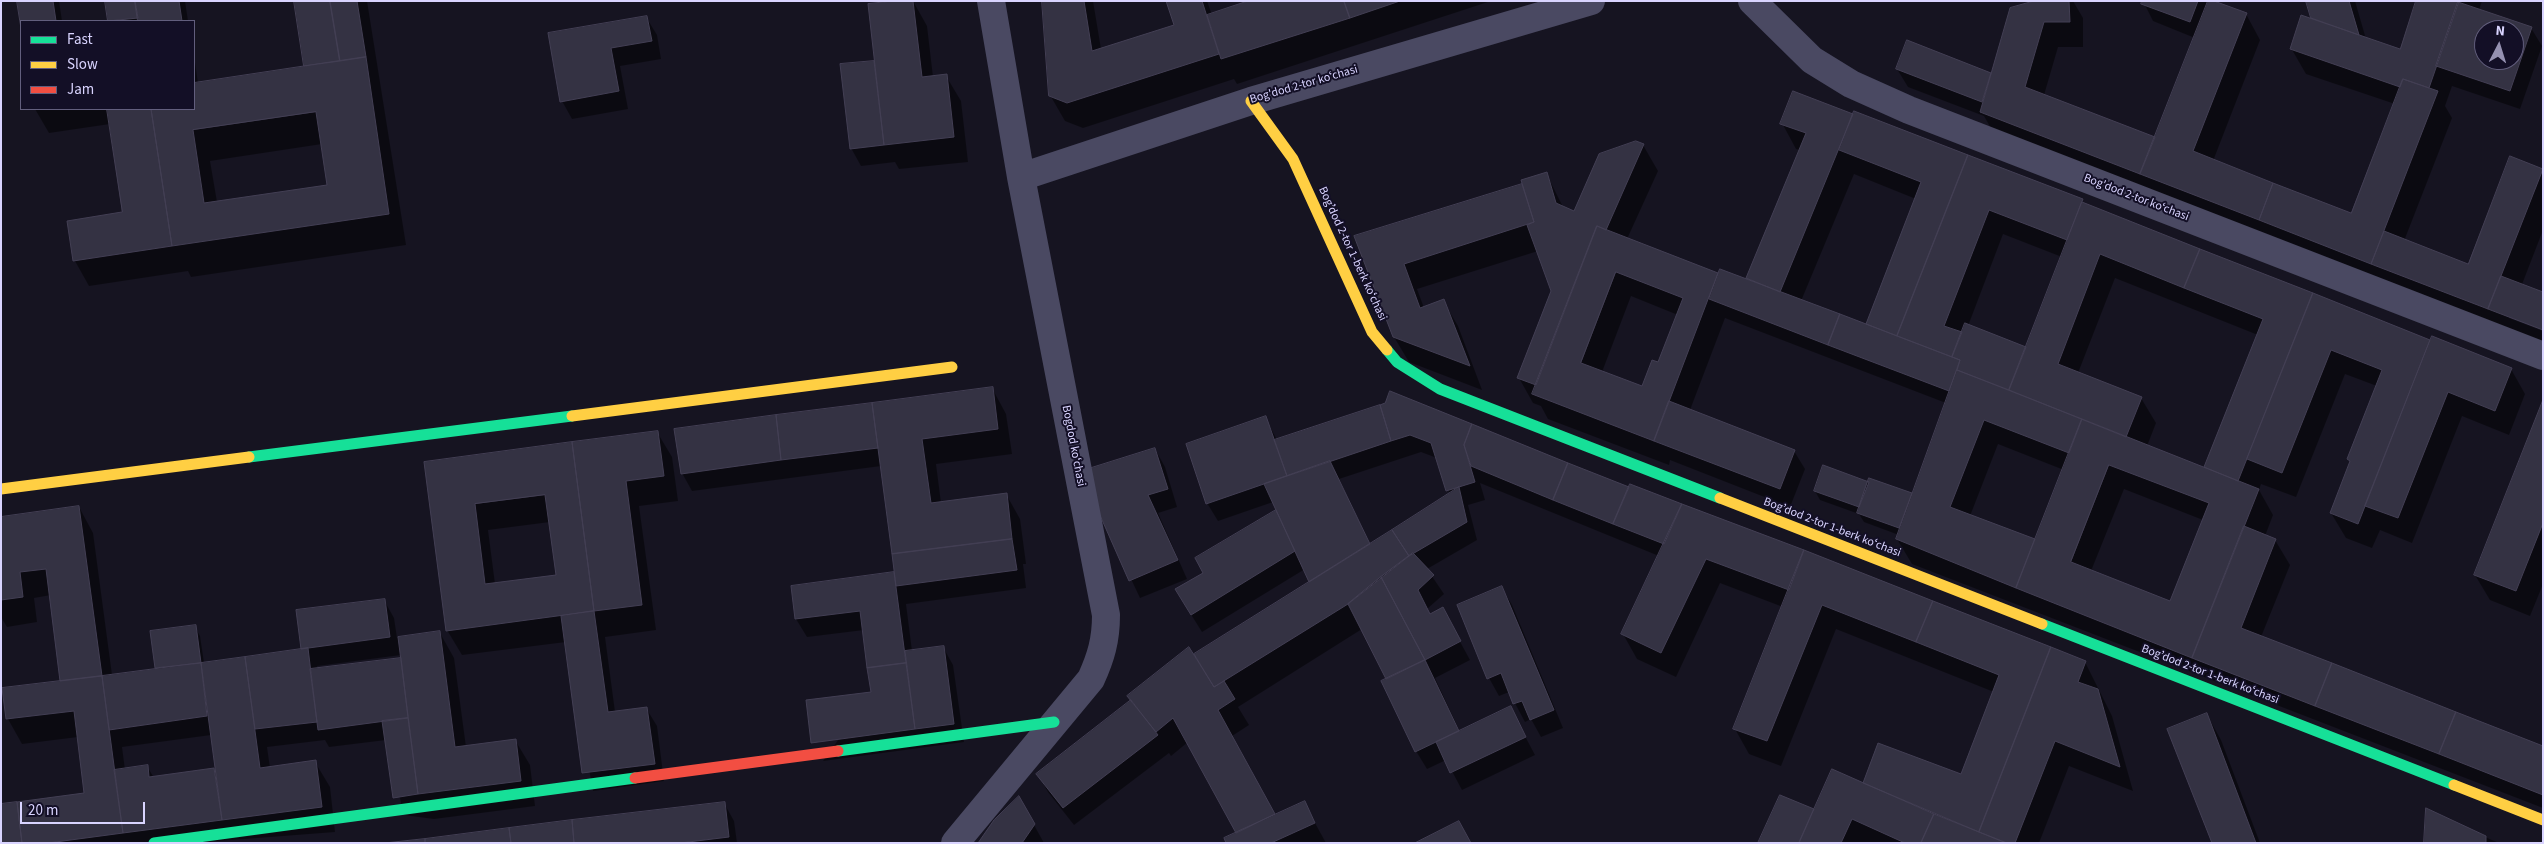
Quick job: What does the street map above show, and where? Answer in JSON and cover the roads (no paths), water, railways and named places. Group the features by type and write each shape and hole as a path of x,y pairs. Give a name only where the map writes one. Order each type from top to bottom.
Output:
{"street":[{"name":"Bogdod koʻchasi","path":"955,843 1091,679 1101,657 1106,639 1106,615 1021,177 991,1"},
{"name":"Bog'dod 2-tor koʻchasi","path":"1021,177 1251,101 1591,1"},
{"name":"Bog'dod 2-tor koʻchasi","path":"1752,1 1812,60 1851,84 1909,110 2543,356"},
{"name":"Bogʼdod 2-tor 1-berk koʻchasi","path":"1251,101 1293,159 1372,332 1397,362 1440,389 2543,820"},
{"path":"1,489 952,367"},
{"path":"154,843 1054,722"}]}
